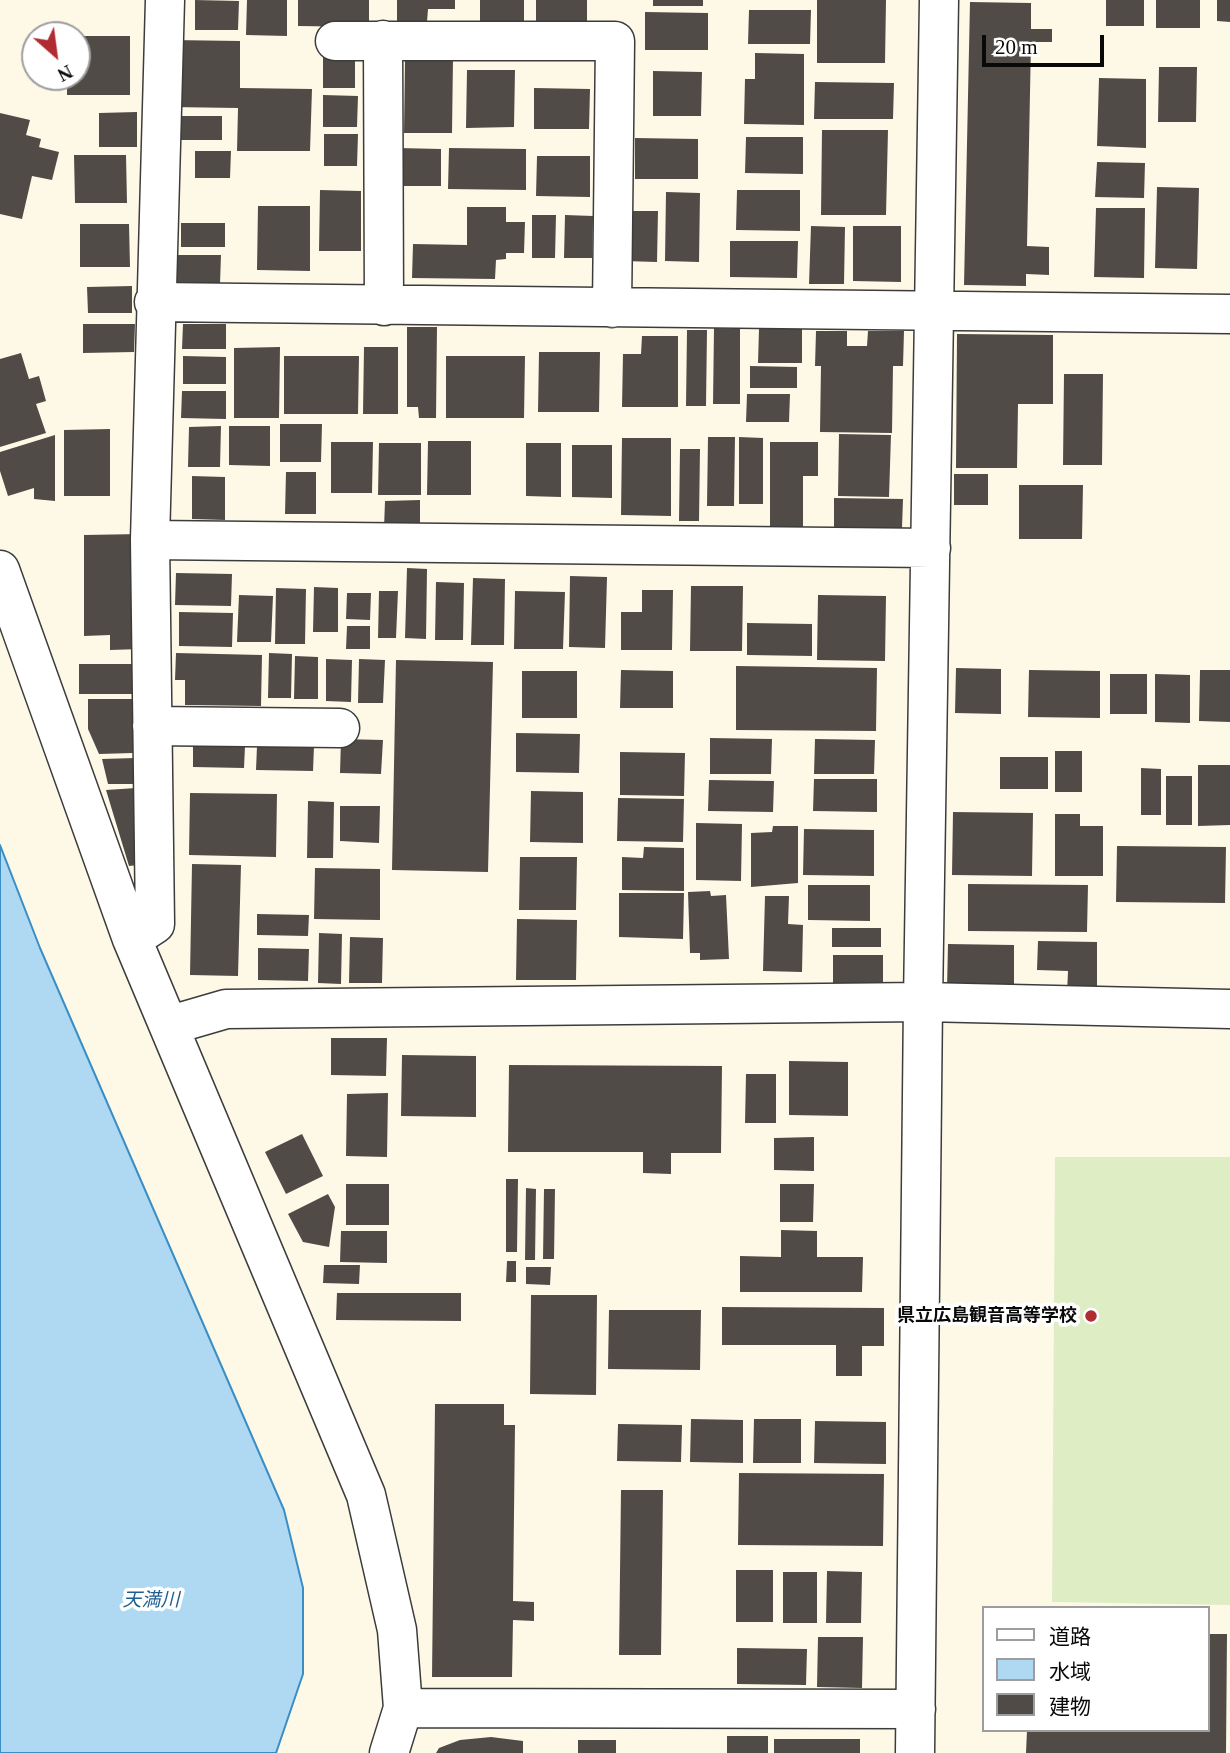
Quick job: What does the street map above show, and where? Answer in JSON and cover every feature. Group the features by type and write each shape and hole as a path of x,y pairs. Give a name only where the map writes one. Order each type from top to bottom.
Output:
{"street":[{"path":"132,939 155,924 150,540 154,303 165,0"},
{"path":"915,1753 923,1002 939,0"},
{"path":"383,40 384,306"},
{"path":"335,41 615,41 612,308"},
{"path":"154,303 1230,314"},
{"path":"150,540 931,548"},
{"path":"0,570 132,939 171,1025 366,1495 397,1630 403,1708 389,1753"},
{"path":"152,726 340,728"},
{"path":"171,1025 226,1009 923,1002 1230,1009"},
{"path":"403,1708 916,1709"}],"green space":[{"path":"1055,1157 1230,1157 1230,1605 1052,1602"}],"water":[{"name":"天満川","path":"0,845 40,948 284,1510 303,1588 303,1674 276,1753 0,1753"}],"building":[{"path":"195,0 239,1 238,30 195,30"},
{"path":"247,0 287,0 287,36 246,35"},
{"path":"298,0 369,0 369,27 298,26"},
{"path":"397,0 455,0 455,9 428,9 427,22 397,21"},
{"path":"480,0 524,0 524,22 480,22"},
{"path":"536,0 587,0 587,26 536,26"},
{"path":"653,0 703,0 703,6 653,6"},
{"path":"817,0 886,0 885,63 817,63"},
{"path":"1106,0 1144,0 1144,26 1106,26"},
{"path":"1156,0 1200,0 1200,28 1156,28"},
{"path":"1217,0 1230,0 1230,22 1217,21"},
{"path":"970,2 1031,3 1031,29 1052,29 1052,42 1031,42 1027,246 1049,247 1049,275 1026,274 1026,286 964,285"},
{"path":"749,10 811,10 810,44 748,44"},
{"path":"645,12 708,13 708,50 645,50"},
{"path":"91,36 130,36 130,95 67,95 67,91 91,91"},
{"path":"171,40 240,41 240,88 312,89 310,151 237,151 238,108 170,107"},
{"path":"755,53 804,54 804,125 744,124 745,79 755,79"},
{"path":"323,54 355,54 355,88 323,88"},
{"path":"405,59 453,59 452,133 404,133"},
{"path":"1159,67 1197,67 1196,122 1158,122"},
{"path":"467,70 515,70 514,127 466,128"},
{"path":"653,71 702,72 701,116 653,116"},
{"path":"1099,78 1146,79 1146,148 1097,146"},
{"path":"815,82 894,83 893,119 814,119"},
{"path":"534,88 590,89 589,129 534,129"},
{"path":"323,95 358,96 357,127 323,127"},
{"path":"137,112 137,147 99,147 99,113"},
{"path":"0,113 30,120 26,135 41,139 39,147 59,152 52,180 32,176 22,219 0,214"},
{"path":"172,116 222,116 222,140 172,140"},
{"path":"822,130 888,130 886,215 821,215"},
{"path":"324,134 358,134 357,166 324,166"},
{"path":"746,137 803,137 803,174 745,173"},
{"path":"635,138 698,139 698,179 635,179"},
{"path":"399,148 441,149 441,186 399,186"},
{"path":"449,148 526,149 526,190 448,189"},
{"path":"195,151 231,151 230,178 195,178"},
{"path":"74,155 126,155 127,203 75,203"},
{"path":"537,156 590,156 590,197 536,196"},
{"path":"1097,162 1145,163 1144,198 1095,197"},
{"path":"1157,187 1199,188 1197,269 1155,268"},
{"path":"320,190 361,191 361,251 319,251"},
{"path":"737,190 800,190 800,231 736,230"},
{"path":"666,192 700,193 699,262 665,261"},
{"path":"258,206 310,206 310,271 257,270"},
{"path":"467,207 506,207 506,222 525,222 524,253 506,253 506,259 496,260 495,279 412,278 413,244 467,245"},
{"path":"1096,208 1145,208 1144,278 1094,277"},
{"path":"625,211 658,211 657,262 624,261"},
{"path":"532,215 556,215 555,258 532,258"},
{"path":"565,215 593,216 592,258 564,258"},
{"path":"181,223 225,223 225,247 181,247"},
{"path":"80,224 129,224 130,267 80,267"},
{"path":"811,226 845,227 844,284 809,284"},
{"path":"853,226 901,226 901,282 853,281"},
{"path":"730,241 798,241 797,278 730,277"},
{"path":"173,255 221,255 220,284 173,283"},
{"path":"132,286 132,313 88,313 87,287"},
{"path":"83,324 135,324 134,352 83,353"},
{"path":"183,324 226,324 226,349 182,349"},
{"path":"407,327 437,327 436,418 419,418 418,407 407,407"},
{"path":"714,328 740,329 740,404 713,404"},
{"path":"759,329 802,329 802,363 758,363"},
{"path":"687,330 707,330 706,406 686,406"},
{"path":"816,331 847,331 847,346 867,346 868,331 904,331 903,366 893,366 892,433 820,432 821,366 815,366"},
{"path":"957,334 1053,335 1053,404 1018,404 1017,468 956,468"},
{"path":"642,336 678,336 678,407 622,407 623,354 641,354"},
{"path":"280,347 279,418 234,418 234,348"},
{"path":"364,347 398,347 398,414 363,414"},
{"path":"539,352 600,352 599,412 538,412"},
{"path":"21,353 29,379 39,376 46,401 36,404 46,433 0,447 0,359"},
{"path":"183,356 226,357 226,384 183,384"},
{"path":"284,356 359,356 358,414 284,414"},
{"path":"446,356 525,356 524,418 446,418"},
{"path":"750,366 797,367 797,388 750,388"},
{"path":"1064,374 1103,374 1102,465 1063,465"},
{"path":"182,391 226,391 226,419 181,418"},
{"path":"747,394 790,394 789,422 746,422"},
{"path":"280,424 322,424 321,462 280,462"},
{"path":"221,426 220,467 188,467 189,427"},
{"path":"229,426 270,426 270,466 229,465"},
{"path":"110,429 110,496 64,496 64,430"},
{"path":"839,434 891,435 889,497 838,496"},
{"path":"55,435 55,501 34,499 34,488 8,496 0,471 0,452"},
{"path":"708,437 735,437 734,506 707,506"},
{"path":"739,437 763,438 763,504 739,504"},
{"path":"622,438 671,438 671,516 621,515"},
{"path":"428,441 471,441 471,495 427,495"},
{"path":"331,442 373,442 372,493 331,493"},
{"path":"770,442 818,442 818,476 803,476 803,528 770,529"},
{"path":"379,443 421,443 421,495 378,495"},
{"path":"526,443 561,443 561,497 526,496"},
{"path":"572,445 612,445 612,498 572,497"},
{"path":"680,449 700,449 699,521 679,521"},
{"path":"286,472 316,472 316,514 285,514"},
{"path":"954,474 988,474 988,505 954,505"},
{"path":"192,476 225,477 225,520 192,519"},
{"path":"1019,485 1083,485 1082,539 1019,539"},
{"path":"834,498 903,499 902,528 895,536 834,536"},
{"path":"420,500 420,528 384,528 385,501"},
{"path":"141,534 141,649 110,650 110,635 84,636 84,535"},
{"path":"407,568 427,569 426,639 405,638"},
{"path":"176,573 232,574 231,606 175,605"},
{"path":"570,576 607,577 605,648 569,647"},
{"path":"473,578 505,579 504,645 471,645"},
{"path":"436,582 464,583 463,640 435,640"},
{"path":"691,586 743,586 742,651 690,651"},
{"path":"314,587 338,588 338,632 313,632"},
{"path":"276,588 306,589 305,644 275,644"},
{"path":"642,590 673,590 672,650 621,650 621,612 642,612"},
{"path":"379,591 398,591 396,638 378,638"},
{"path":"515,591 565,592 563,649 514,649"},
{"path":"347,593 371,593 370,620 346,619"},
{"path":"239,595 273,596 271,642 237,642"},
{"path":"818,595 886,596 885,661 817,660"},
{"path":"179,612 233,613 232,647 179,646"},
{"path":"747,623 812,624 812,656 747,655"},
{"path":"347,626 370,626 370,649 346,649"},
{"path":"176,653 262,655 261,706 185,705 185,680 175,680"},
{"path":"269,653 292,654 291,698 268,698"},
{"path":"295,656 318,657 318,699 294,699"},
{"path":"326,659 352,660 351,702 326,701"},
{"path":"359,659 385,660 383,703 358,703"},
{"path":"396,660 493,662 488,872 392,870"},
{"path":"79,664 136,664 136,694 79,694"},
{"path":"736,666 877,668 876,731 736,730"},
{"path":"956,668 1001,669 1001,714 955,713"},
{"path":"621,670 673,671 673,708 620,708"},
{"path":"1029,670 1100,671 1100,718 1028,717"},
{"path":"1200,670 1230,670 1230,722 1199,721"},
{"path":"522,671 577,671 577,718 522,718"},
{"path":"1110,674 1147,674 1147,714 1110,714"},
{"path":"1155,674 1190,675 1190,723 1155,722"},
{"path":"88,699 133,699 133,753 99,754 88,729"},
{"path":"516,733 580,734 579,773 516,772"},
{"path":"710,738 772,739 771,774 710,774"},
{"path":"341,739 383,740 381,774 340,773"},
{"path":"815,739 875,740 874,774 814,774"},
{"path":"193,746 245,746 244,768 193,767"},
{"path":"257,746 314,746 313,771 256,770"},
{"path":"1055,751 1082,751 1082,792 1055,792"},
{"path":"620,752 685,753 684,796 620,795"},
{"path":"1000,757 1048,757 1048,789 1000,789"},
{"path":"135,758 135,784 108,784 102,759"},
{"path":"1198,765 1230,765 1230,825 1198,826"},
{"path":"1141,768 1161,769 1161,815 1141,815"},
{"path":"1166,776 1192,776 1192,825 1166,825"},
{"path":"814,779 877,779 877,812 813,811"},
{"path":"709,780 774,781 773,812 708,811"},
{"path":"136,788 139,865 129,866 106,790"},
{"path":"531,791 583,792 583,843 530,842"},
{"path":"190,793 277,794 276,857 189,855"},
{"path":"618,798 684,799 683,842 617,841"},
{"path":"308,801 334,802 333,858 307,858"},
{"path":"340,806 380,806 379,843 340,841"},
{"path":"953,812 1033,813 1032,876 952,875"},
{"path":"1055,814 1080,814 1080,826 1103,826 1103,876 1055,876"},
{"path":"696,823 742,824 741,881 696,880"},
{"path":"773,826 798,826 798,883 751,887 751,833 772,832"},
{"path":"804,829 874,830 874,876 803,875"},
{"path":"1117,846 1226,847 1225,903 1116,902"},
{"path":"644,847 684,848 684,891 622,890 622,857 643,858"},
{"path":"520,857 577,857 576,910 519,910"},
{"path":"192,864 241,865 238,976 190,975"},
{"path":"315,868 380,869 380,920 314,919"},
{"path":"968,884 1088,885 1087,932 968,931"},
{"path":"808,885 870,885 870,921 808,920"},
{"path":"710,891 711,896 726,895 729,959 700,960 700,953 690,953 688,892"},
{"path":"619,893 684,893 683,939 619,937"},
{"path":"765,896 789,896 788,924 803,925 802,972 763,971"},
{"path":"257,914 309,915 308,936 257,935"},
{"path":"517,919 577,920 576,980 516,980"},
{"path":"832,928 881,928 881,947 832,947"},
{"path":"319,933 342,934 341,984 318,983"},
{"path":"350,937 383,938 382,983 349,983"},
{"path":"1038,941 1097,942 1097,995 1067,994 1068,971 1037,970"},
{"path":"948,944 1014,945 1014,990 947,989"},
{"path":"258,948 309,949 308,981 258,980"},
{"path":"833,955 883,955 883,985 833,985"},
{"path":"331,1038 387,1038 386,1076 331,1075"},
{"path":"402,1055 476,1056 476,1117 401,1116"},
{"path":"789,1061 848,1062 848,1116 789,1115"},
{"path":"509,1065 722,1066 721,1153 671,1153 671,1174 643,1173 643,1152 508,1152"},
{"path":"746,1074 776,1074 776,1123 745,1123"},
{"path":"388,1093 387,1157 346,1156 347,1094"},
{"path":"302,1134 323,1176 286,1194 265,1152"},
{"path":"814,1137 814,1171 774,1170 774,1138"},
{"path":"506,1179 518,1179 517,1252 506,1252"},
{"path":"346,1184 389,1184 389,1225 346,1225"},
{"path":"780,1184 814,1184 813,1222 780,1222"},
{"path":"526,1188 536,1189 535,1260 525,1260"},
{"path":"544,1189 555,1189 554,1259 543,1259"},
{"path":"328,1194 335,1207 329,1247 303,1242 288,1214"},
{"path":"781,1230 817,1231 817,1257 863,1257 862,1292 740,1292 740,1256 781,1257"},
{"path":"341,1231 387,1231 387,1263 340,1262"},
{"path":"507,1261 516,1261 516,1282 506,1282"},
{"path":"324,1265 360,1265 359,1284 323,1283"},
{"path":"526,1267 551,1267 550,1285 526,1284"},
{"path":"337,1293 461,1293 461,1321 336,1320"},
{"path":"531,1295 597,1295 596,1395 530,1394"},
{"path":"722,1307 884,1308 884,1346 862,1346 862,1376 836,1376 836,1345 722,1345"},
{"path":"609,1310 701,1310 700,1370 608,1369"},
{"path":"435,1404 504,1404 504,1425 515,1425 513,1601 534,1602 534,1621 513,1620 512,1677 432,1677"},
{"path":"691,1419 743,1420 743,1463 690,1462"},
{"path":"754,1419 801,1419 801,1463 753,1463"},
{"path":"815,1421 886,1422 886,1464 814,1463"},
{"path":"618,1424 682,1425 681,1462 617,1461"},
{"path":"739,1473 884,1474 883,1546 738,1545"},
{"path":"621,1490 663,1490 661,1655 619,1655"},
{"path":"736,1570 773,1570 773,1622 736,1622"},
{"path":"827,1571 862,1572 861,1623 826,1623"},
{"path":"783,1572 817,1572 817,1623 783,1623"},
{"path":"1209,1634 1227,1634 1226,1753 1026,1753 1027,1732 1209,1732"},
{"path":"818,1637 863,1637 862,1688 817,1687"},
{"path":"737,1648 807,1649 806,1685 737,1684"},
{"path":"727,1736 768,1736 768,1753 727,1753"},
{"path":"491,1737 523,1741 523,1753 436,1753 439,1748 460,1740"},
{"path":"774,1739 860,1739 860,1753 774,1753"},
{"path":"578,1740 616,1740 616,1753 578,1753"}],"place":[{"name":"県立広島観音高等学校","path":"1091,1316"}]}
